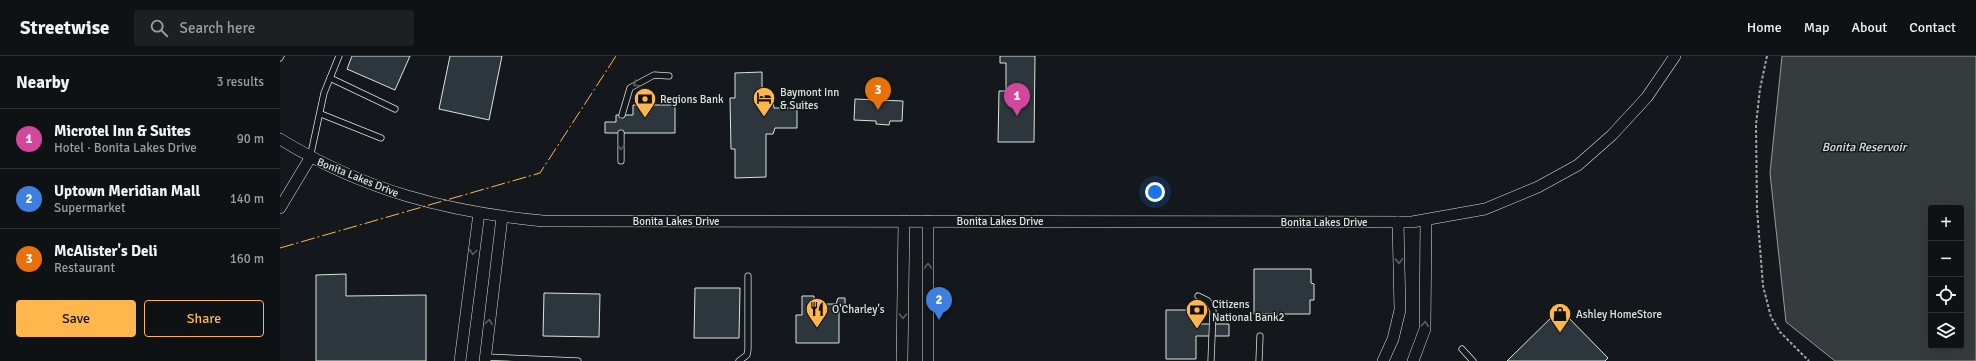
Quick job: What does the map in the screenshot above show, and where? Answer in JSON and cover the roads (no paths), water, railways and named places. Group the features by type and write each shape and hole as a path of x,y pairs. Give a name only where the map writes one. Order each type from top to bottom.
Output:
{"street":[{"name":"Bonita Lakes Drive","path":"280,139 310,158 370,184 433,204 502,217 551,221 1398,222 1426,220 1485,208 1538,187 1578,165 1612,135 1647,97 1674,56"},
{"path":"280,208 310,158"},
{"path":"460,361 479,213"},
{"path":"485,359 502,217"},
{"path":"1413,361 1425,329 1426,220"},
{"path":"902,361 904,221"},
{"path":"928,221 928,361"},
{"path":"1382,361 1393,339 1400,310 1398,222"}],"lane":[{"path":"310,158 321,114 324,93 339,56"},
{"path":"622,115 630,88 641,80 654,75 670,76"},
{"path":"330,78 395,109"},
{"path":"321,114 381,138"},
{"path":"621,160 622,133"},
{"path":"739,361 747,355 748,349 748,276"},
{"path":"1198,296 1208,301 1213,311 1211,361"},
{"path":"1259,361 1260,336"},
{"path":"1462,349 1473,361"},
{"path":"485,359 578,361"}],"water":[{"name":"Bonita Reservoir","path":"1782,56 1976,56 1976,361 1835,361 1786,322 1770,173"}],"place":[{"name":"McAlister's Deli","path":"878,110"},
{"name":"Microtel Inn & Suites","path":"1017,116"},
{"name":"Regions Bank","path":"645,118"},
{"name":"Baymont Inn & Suites","path":"764,118"},
{"name":"Uptown Meridian Mall","path":"939,320"},
{"name":"O'Charley's","path":"817,328"},
{"name":"Citizens National Bank2","path":"1197,330"},
{"name":"Ashley HomeStore","path":"1560,334"}]}
